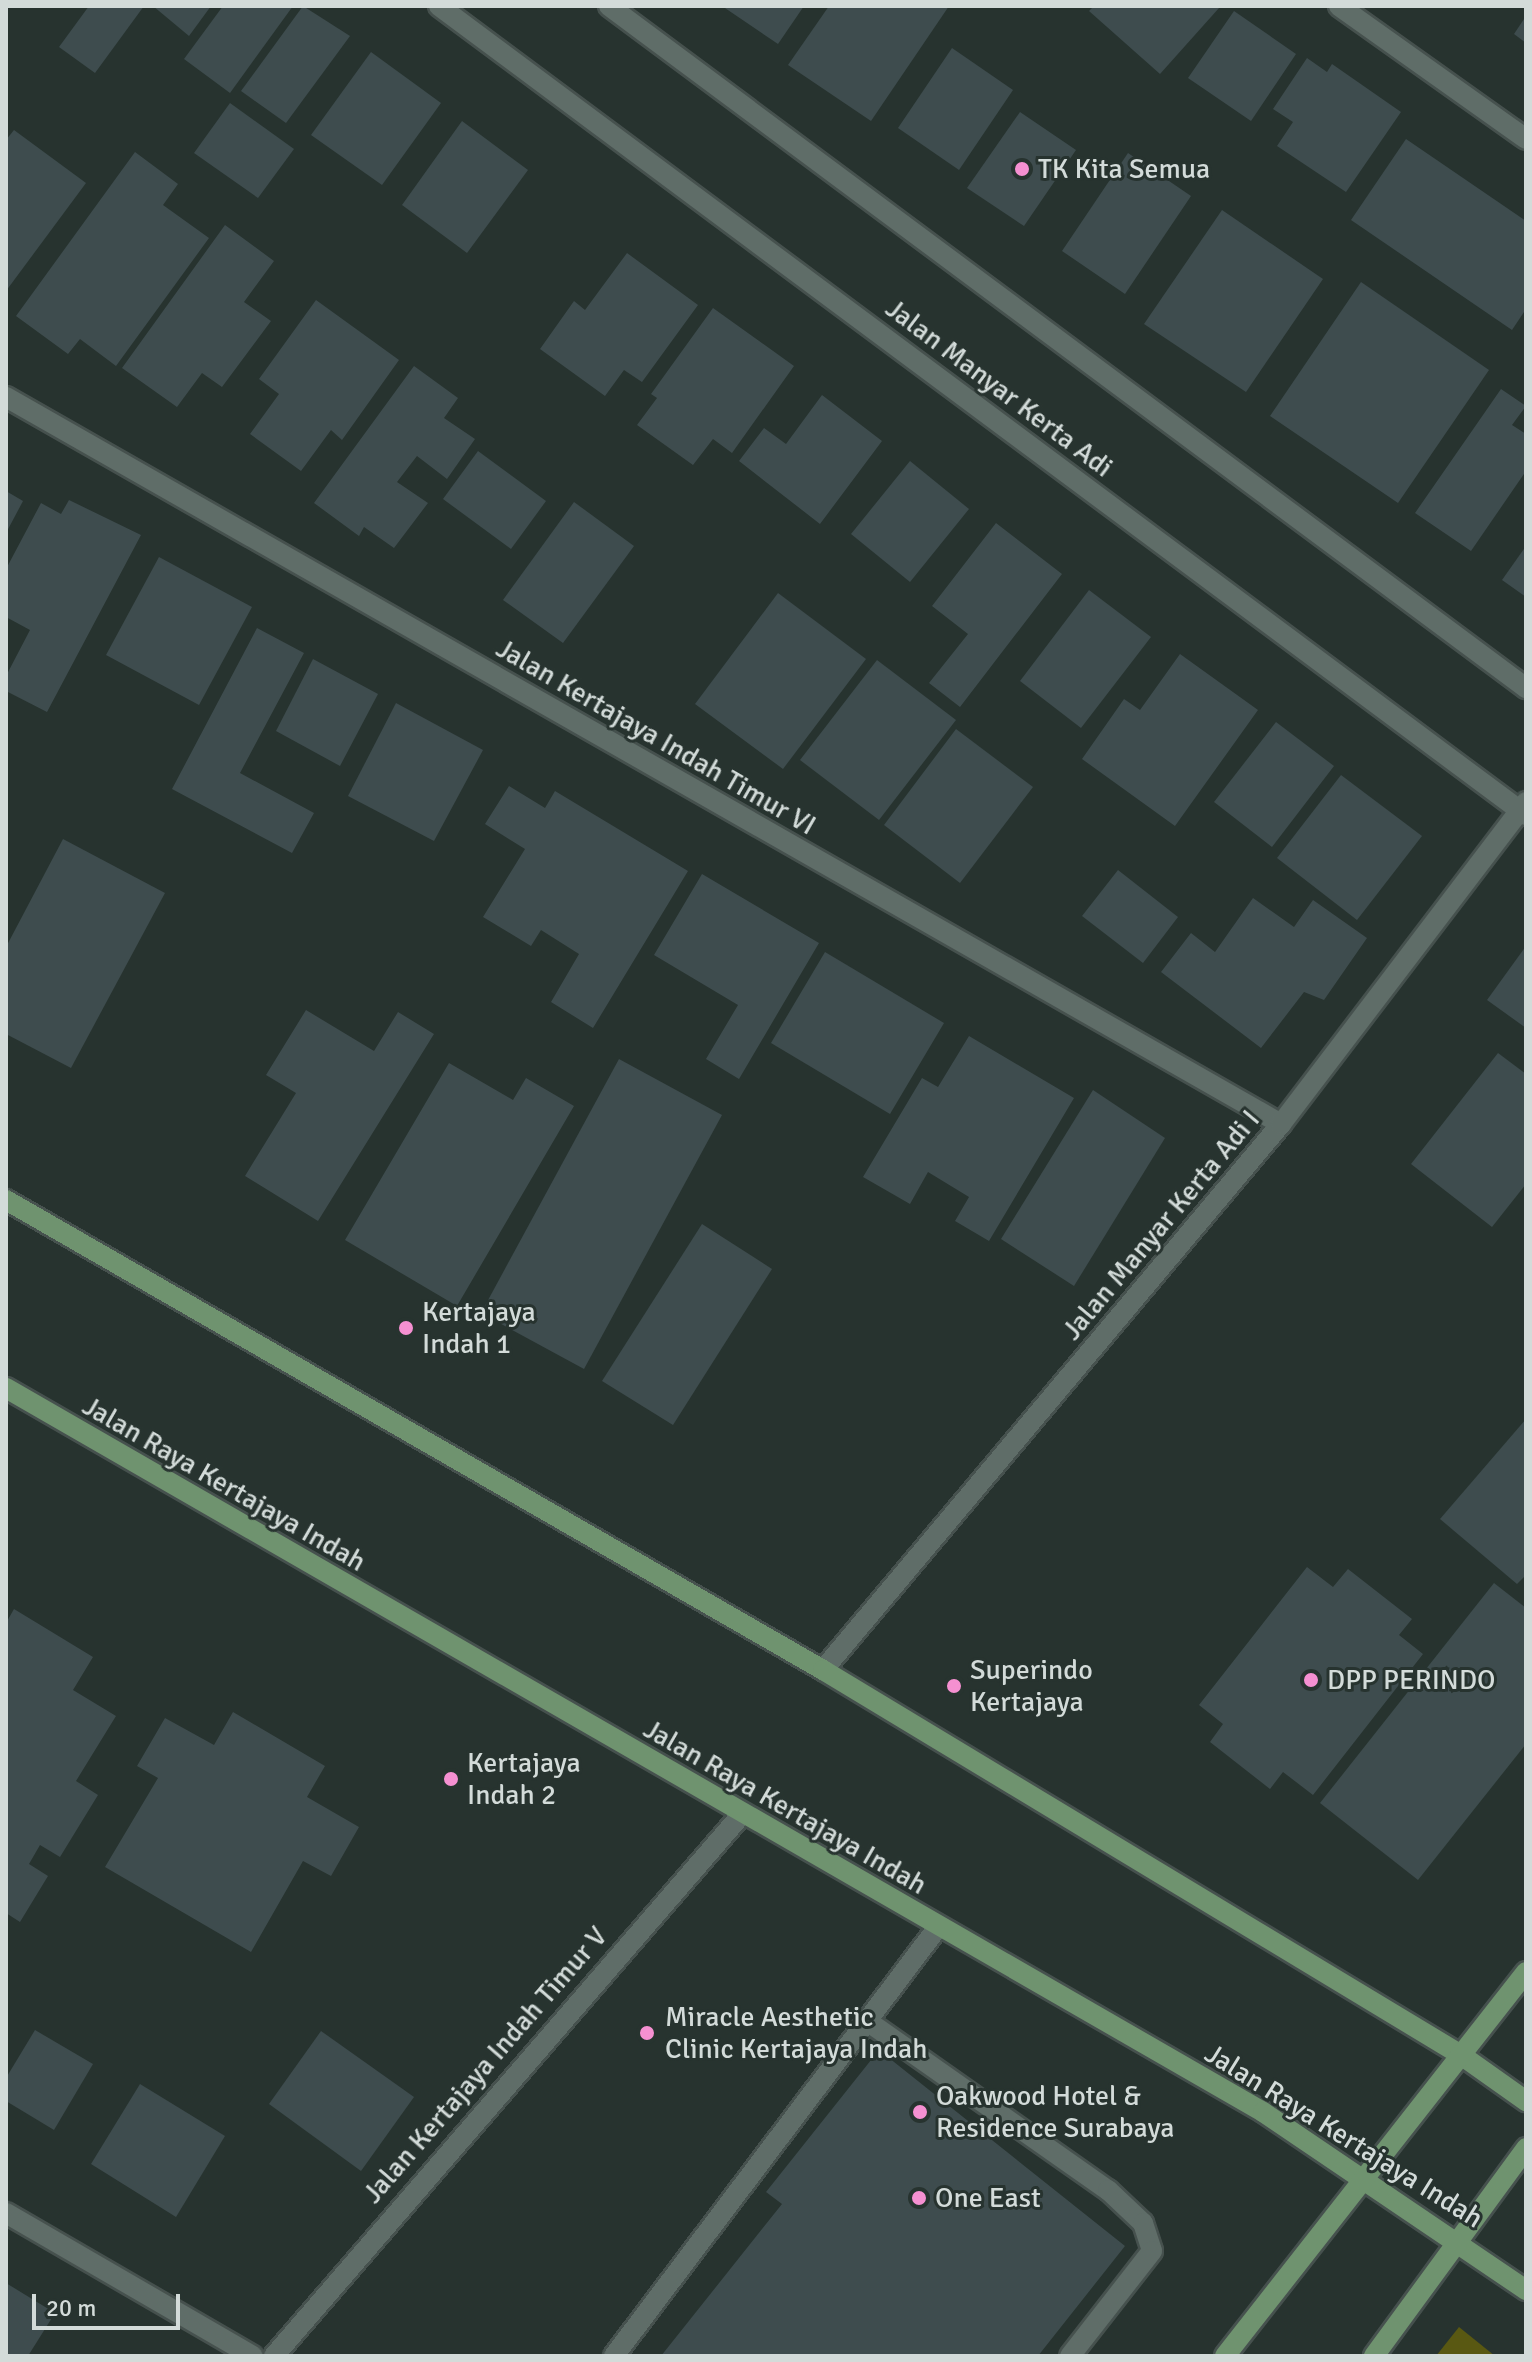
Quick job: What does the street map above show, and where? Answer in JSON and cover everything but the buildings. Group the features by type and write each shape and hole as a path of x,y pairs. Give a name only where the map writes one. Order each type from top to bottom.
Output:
{"main road":[{"path":"6,1200 823,1670 1461,2055 1526,2101"},
{"name":"Jalan Raya Kertajaya Indah","path":"6,1388 1263,2112 1461,2242 1526,2290"},
{"path":"1225,2356 1526,1972"},
{"path":"1374,2356 1461,2242 1526,2148"}],"street":[{"name":"Jalan Manyar Kerta Adi","path":"439,6 1524,809"},
{"path":"609,6 1526,688"},
{"path":"1339,6 1526,139"},
{"name":"Jalan Kertajaya Indah Timur VI","path":"6,397 1281,1124"},
{"name":"Jalan Manyar Kerta Adi I","path":"823,1670 1281,1124 1524,809"},
{"name":"Jalan Kertajaya Indah Timur V","path":"274,2356 742,1814"},
{"path":"614,2356 870,2023 938,1927"},
{"path":"870,2023 1108,2190 1143,2223 1152,2251 1070,2356"},
{"path":"6,2213 253,2356"}],"shaded area":[{"path":"1459,2327 1495,2356 1436,2356"}],"place":[{"name":"TK Kita Semua","path":"1022,169"},
{"name":"Kertajaya Indah 1","path":"406,1328"},
{"name":"DPP PERINDO","path":"1311,1680"},
{"name":"Superindo Kertajaya","path":"954,1686"},
{"name":"Kertajaya Indah 2","path":"451,1779"},
{"name":"Miracle Aesthetic Clinic Kertajaya Indah","path":"647,2033"},
{"name":"Oakwood Hotel & Residence Surabaya","path":"920,2112"},
{"name":"One East","path":"919,2198"}]}
